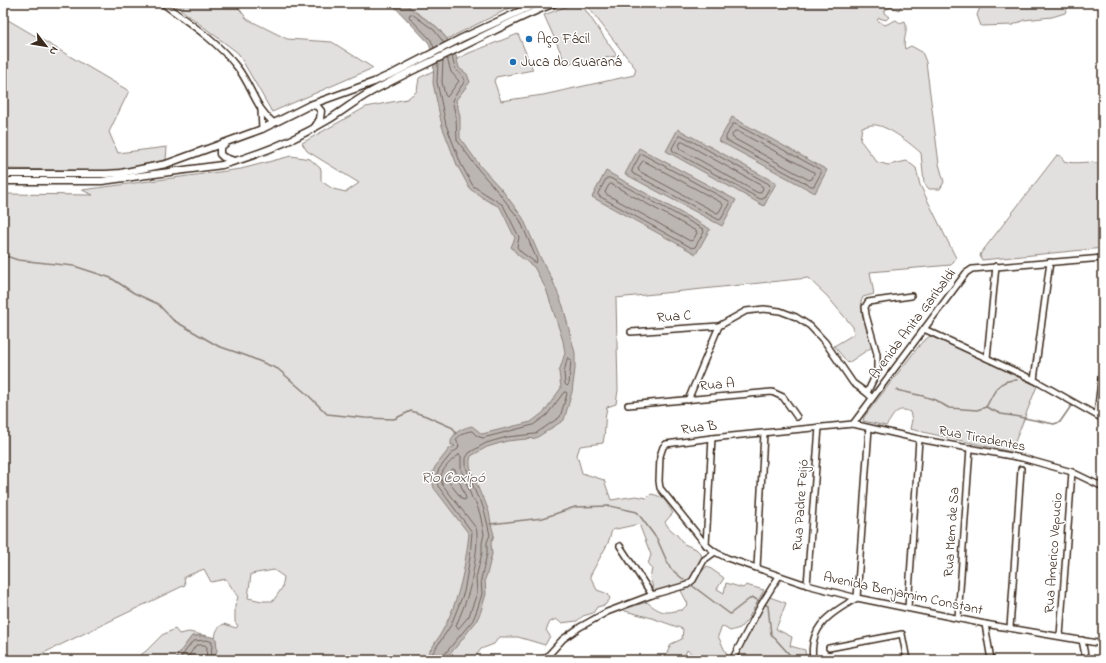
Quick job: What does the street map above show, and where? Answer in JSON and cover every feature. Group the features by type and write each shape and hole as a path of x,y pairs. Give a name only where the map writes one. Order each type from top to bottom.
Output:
{"main road":[{"path":"3,174 121,173 166,164 262,128 310,105 374,82 462,38 538,3"},
{"path":"3,181 102,180 222,165 275,146 315,128 370,92 469,43 555,3"},
{"path":"310,105 317,106 321,111 320,119 315,128"},
{"path":"230,141 220,147 220,154 234,161"}],"street":[{"path":"162,3 195,28 230,58 244,76 261,109 274,123"},
{"path":"261,109 262,128"},
{"name":"Avenida Anita Garibaldi","path":"853,424 966,273 972,269 1103,258"},
{"path":"1034,380 1050,262"},
{"path":"988,358 996,266"},
{"path":"867,393 877,372 877,354 865,307 868,302 911,296"},
{"path":"719,326 746,311 764,309 780,311 796,317 810,326 825,342 854,383 872,398"},
{"name":"Rua C","path":"631,332 719,326"},
{"name":"Rua B","path":"688,400 719,326"},
{"path":"924,329 1034,380 1103,419"},
{"path":"1097,415 1103,364"},
{"name":"Rua A","path":"628,405 772,392 783,397 797,417"},
{"name":"Rua B","path":"706,545 663,492 659,481 660,456 663,447 666,444 853,424"},
{"name":"Rua Tiradentes","path":"853,424 919,439 1022,458 1072,472 1103,487"},
{"name":"Rua Padre Feijó","path":"807,585 819,427"},
{"path":"813,660 812,650 820,626 835,610 857,598 869,428"},
{"path":"757,568 764,433"},
{"path":"706,545 712,438"},
{"path":"908,608 919,439"},
{"name":"Rua Mem de Sa","path":"958,618 970,448"},
{"path":"1010,628 1021,469"},
{"name":"Rua Americo Vepucio","path":"1060,636 1072,472"},
{"name":"Avenida Benjamim Constant","path":"706,545 715,552 727,558 807,585 857,598 985,624 1103,644"},
{"path":"620,546 652,595"},
{"path":"544,660 563,639 580,627 607,612 652,595 686,585 693,580 704,560 715,552"},
{"path":"732,660 762,603 779,576"},
{"path":"985,624 991,660"},
{"path":"829,648 902,634 907,660"},
{"path":"1082,640 1086,660"}],"shaded area":[{"path":"172,3 235,3 247,19 287,39 332,42 373,68 272,112 238,53"},
{"path":"406,3 520,3 447,39 437,27 410,8"},
{"path":"575,3 582,5 617,56 566,64 544,15"},
{"path":"585,3 903,3 899,10 891,7 886,9 884,13 889,17 886,20 879,18 877,20 885,25 896,20 900,23 905,21 905,49 911,46 922,52 926,62 939,164 944,182 940,189 929,189 924,183 921,153 905,140 884,127 871,125 862,127 860,140 877,162 888,165 907,161 916,168 920,185 956,258 951,265 870,272 874,294 863,297 861,302 872,347 848,363 834,346 854,334 853,327 827,296 808,278 616,298 618,390 616,404 607,407 603,443 580,446 577,455 582,473 604,480 611,500 636,496 647,498 651,494 662,498 673,513 665,522 669,528 684,544 696,549 701,554 703,560 696,578 707,566 724,578 717,589 724,593 726,583 743,588 746,585 764,590 748,619 740,628 730,631 722,626 718,636 727,655 724,660 693,660 695,657 687,650 683,660 664,660 671,644 682,639 683,629 652,618 625,611 623,609 647,602 660,611 670,612 682,610 688,604 679,587 654,591 650,578 652,569 648,564 651,555 639,524 612,530 608,543 590,576 597,590 608,594 610,599 605,605 597,607 593,613 583,616 577,621 561,623 556,619 550,622 546,630 550,636 545,645 518,637 499,637 494,644 481,649 473,660 214,660 216,635 219,627 224,624 236,628 238,626 235,622 235,606 238,597 226,579 211,582 204,569 184,577 185,585 29,660 3,660 3,194 93,195 82,190 241,169 291,156 310,159 321,169 321,181 333,189 346,192 359,183 307,151 302,143 366,107 407,99 417,91 419,78 469,53 518,34 533,70 496,77 494,81 501,101 543,95 634,75 636,69","holes":["274,570 284,577 282,588 273,601 262,601 248,598 251,574"]},
{"path":"986,3 1066,3 1068,7 1065,13 1052,17 1024,20 1013,25 981,26 977,15 981,5"},
{"path":"3,17 129,91 109,132 118,153 167,147 166,160 114,171 3,169"},
{"path":"1057,155 1061,156 1064,161 1074,163 1088,162 1103,166 1103,248 982,260 980,256 981,253"},
{"path":"930,336 1037,386 1011,452 910,429 912,420 910,412 905,410 895,413 886,426 863,421 864,417 922,342"},
{"path":"767,596 786,603 776,629 792,637 790,646 805,650 806,660 733,660"},
{"path":"175,629 179,634 189,632 207,636 192,636 177,656 177,660 134,660 146,651 162,635"}],"water":[{"name":"Rio Coxipó","path":"391,3 406,3 410,8 437,27 455,52 459,68 467,74 470,82 456,100 460,116 460,138 481,167 502,190 523,218 563,306 575,353 575,369 572,392 564,420 536,438 507,441 487,447 471,456 470,466 489,512 494,535 491,543 492,554 485,579 486,594 481,611 476,622 445,660 423,660 443,630 456,600 464,569 469,534 434,488 431,476 435,467 449,449 455,446 451,445 451,441 455,434 461,430 472,426 482,434 531,422 544,412 561,388 559,372 565,353 563,341 546,289 534,267 518,255 511,247 515,238 500,207 486,200 470,189 457,165 442,126 433,83 434,61 429,43"},
{"path":"732,117 827,170 815,193 719,141"},
{"path":"678,129 776,183 764,206 666,151"},
{"path":"639,148 736,200 722,226 625,174"},
{"path":"606,171 710,229 696,254 592,197"},
{"path":"192,636 207,636 216,638 217,650 214,660 177,660 177,656"}],"waterway":[{"path":"3,255 18,260 74,266 111,278 134,293 158,304 173,320 218,346 278,369 327,414 394,419 411,411 453,428 456,434"},
{"path":"986,407 994,392 1000,385 1005,382 1017,380"},
{"path":"896,390 935,400 949,408 977,410 986,407 1001,414 1054,424 1060,422 1071,406 1075,406"},
{"path":"1096,418 1103,422"},
{"path":"490,524 543,518 575,507 610,506 637,512 657,539 670,568 684,580"},
{"path":"690,584 730,614 752,597 768,606 771,634 793,660"}],"place":[{"name":"Aço Fácil","path":"529,39"},
{"name":"Juca do Guaraná","path":"513,62"}]}
